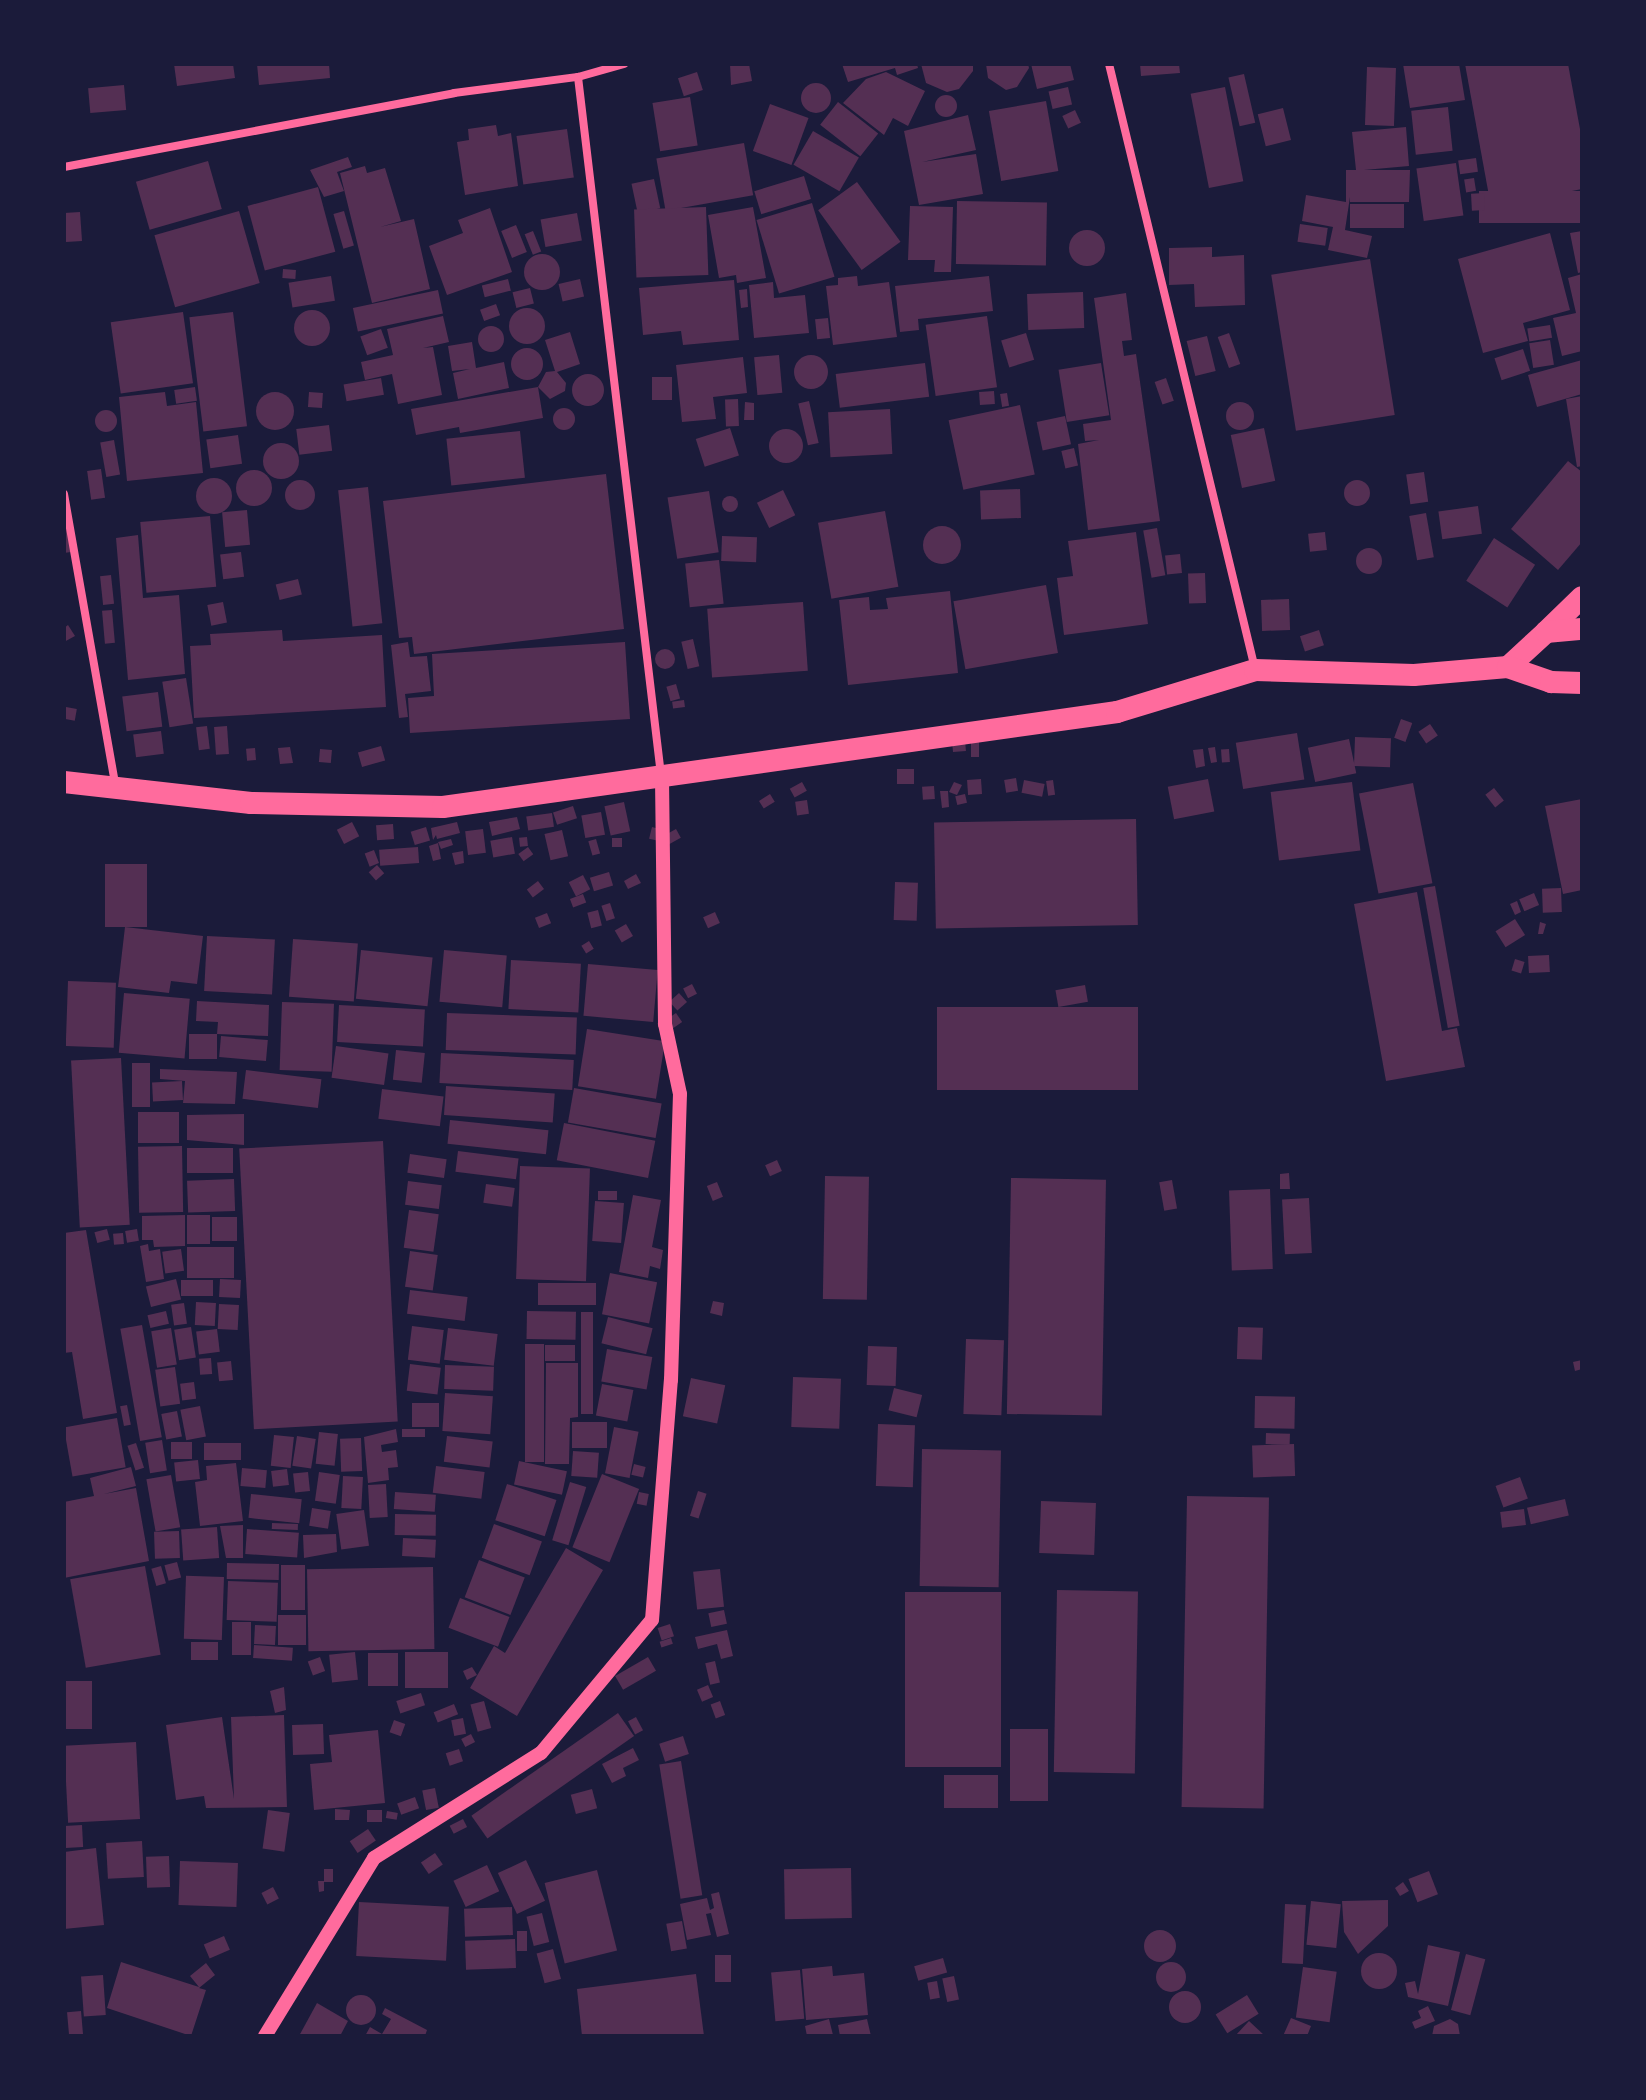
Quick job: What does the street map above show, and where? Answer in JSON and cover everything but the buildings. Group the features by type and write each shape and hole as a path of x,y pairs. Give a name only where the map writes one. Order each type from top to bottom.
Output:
{"highway":[{"path":"1508,667 1582,597"},
{"path":"1546,632 1582,629"},
{"path":"64,782 115,784 251,803 443,807 662,779 1117,712 1255,670 1414,675 1508,667 1551,682 1582,683"}],"street":[{"path":"64,167 454,93 578,77 624,64"},
{"path":"1109,64 1255,670"},
{"path":"265,2036 374,1858 541,1753 652,1620 671,1380 680,1094 665,1024 662,779 578,77"},
{"path":"64,494 115,784"}]}
